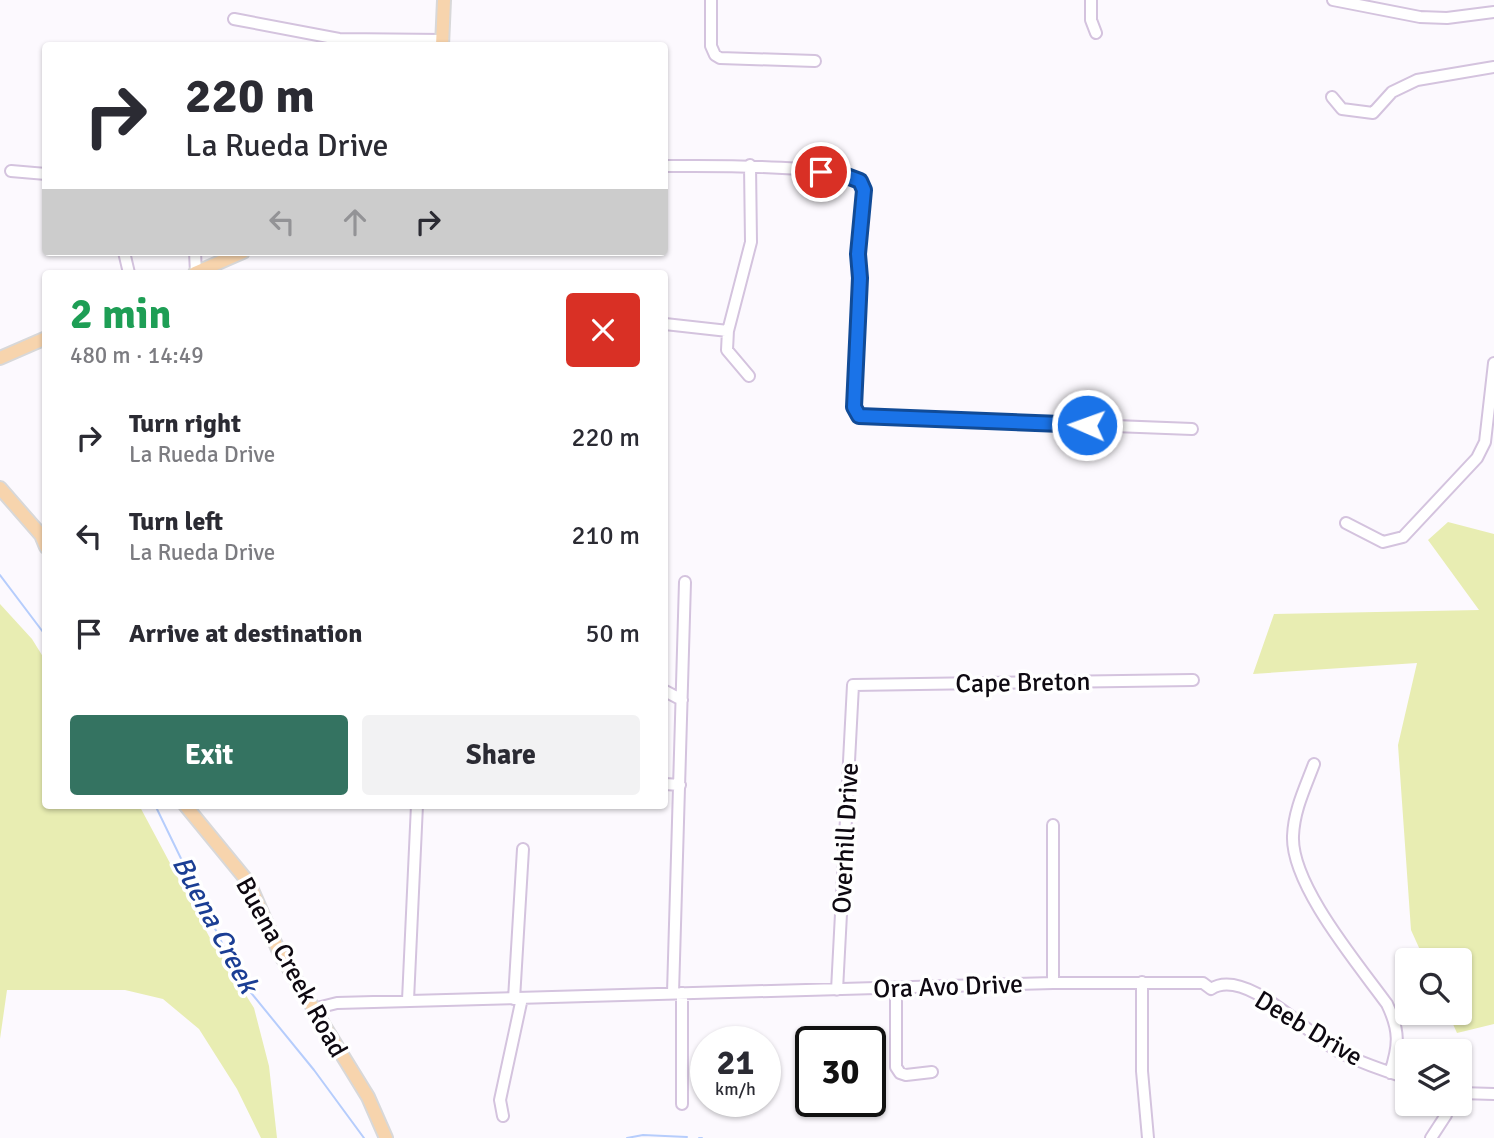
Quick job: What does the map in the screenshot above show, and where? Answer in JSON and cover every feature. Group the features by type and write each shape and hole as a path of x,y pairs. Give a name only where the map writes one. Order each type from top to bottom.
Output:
{"main road":[{"path":"442,42 444,0"},
{"path":"203,270 234,256"},
{"path":"0,358 42,340"},
{"path":"0,488 42,536"},
{"name":"Buena Creek Road","path":"188,809 249,883 280,954 368,1097 386,1138"}],"street":[{"path":"711,0 710,46 720,58 816,61"},
{"path":"1091,0 1091,20 1096,33"},
{"path":"1334,0 1420,17 1447,18 1494,12"},
{"path":"234,19 339,39 416,42"},
{"path":"1332,97 1342,109 1373,113 1392,92 1417,80 1494,67"},
{"path":"749,376 727,350 728,330 751,242 750,165"},
{"path":"668,166 750,165 844,175 860,181 863,185 858,254 860,278 854,407 859,416 1192,429"},
{"path":"10,171 42,174"},
{"path":"668,324 728,330"},
{"path":"1346,523 1383,542 1403,537 1469,467 1485,442 1494,363"},
{"path":"682,1104 678,993 685,582"},
{"name":"Cape Breton","path":"853,685 1193,680"},
{"name":"Overhill Drive","path":"837,990 853,685"},
{"path":"668,693 682,700"},
{"path":"1314,764 1297,808 1293,838 1296,860 1312,897 1387,1004 1394,1020 1398,1042 1390,1073"},
{"path":"668,784 680,785"},
{"path":"408,1000 417,809"},
{"path":"1053,983 1054,825"},
{"path":"503,1116 500,1100 518,999 523,849"},
{"path":"1142,982 1142,1071 1148,1138"},
{"name":"Ora Avo Drive","path":"313,1009 337,1003 408,1000 1053,983 1203,983 1211,989"},
{"name":"Deeb Drive","path":"1211,989 1230,984 1253,992 1279,1007 1340,1052 1395,1074"},
{"path":"896,988 896,1067 900,1073 906,1075 932,1072"},
{"path":"1472,1093 1494,1094"},
{"path":"1431,1138 1445,1116"}],"green space":[{"path":"1448,522 1494,534 1494,1024 1457,1033 1453,1025 1472,1025 1472,948 1419,948 1411,930 1398,745 1417,663 1253,674 1274,614 1479,610 1428,540"},
{"path":"0,604 32,639 42,655 42,809 141,809 211,940 254,1008 269,1066 277,1138 261,1138 237,1089 199,1029 163,999 125,990 7,990 0,1039"}],"waterway":[{"name":"Buena Creek","path":"0,575 42,631"},
{"name":"Buena Creek","path":"157,809 239,978 314,1070 364,1138"},
{"name":"Buena Creek","path":"627,1138 643,1135 687,1137"}],"route":[{"path":"821,172 844,175 860,181 864,190 858,254 860,278 854,407 859,416 1087,425"}]}
